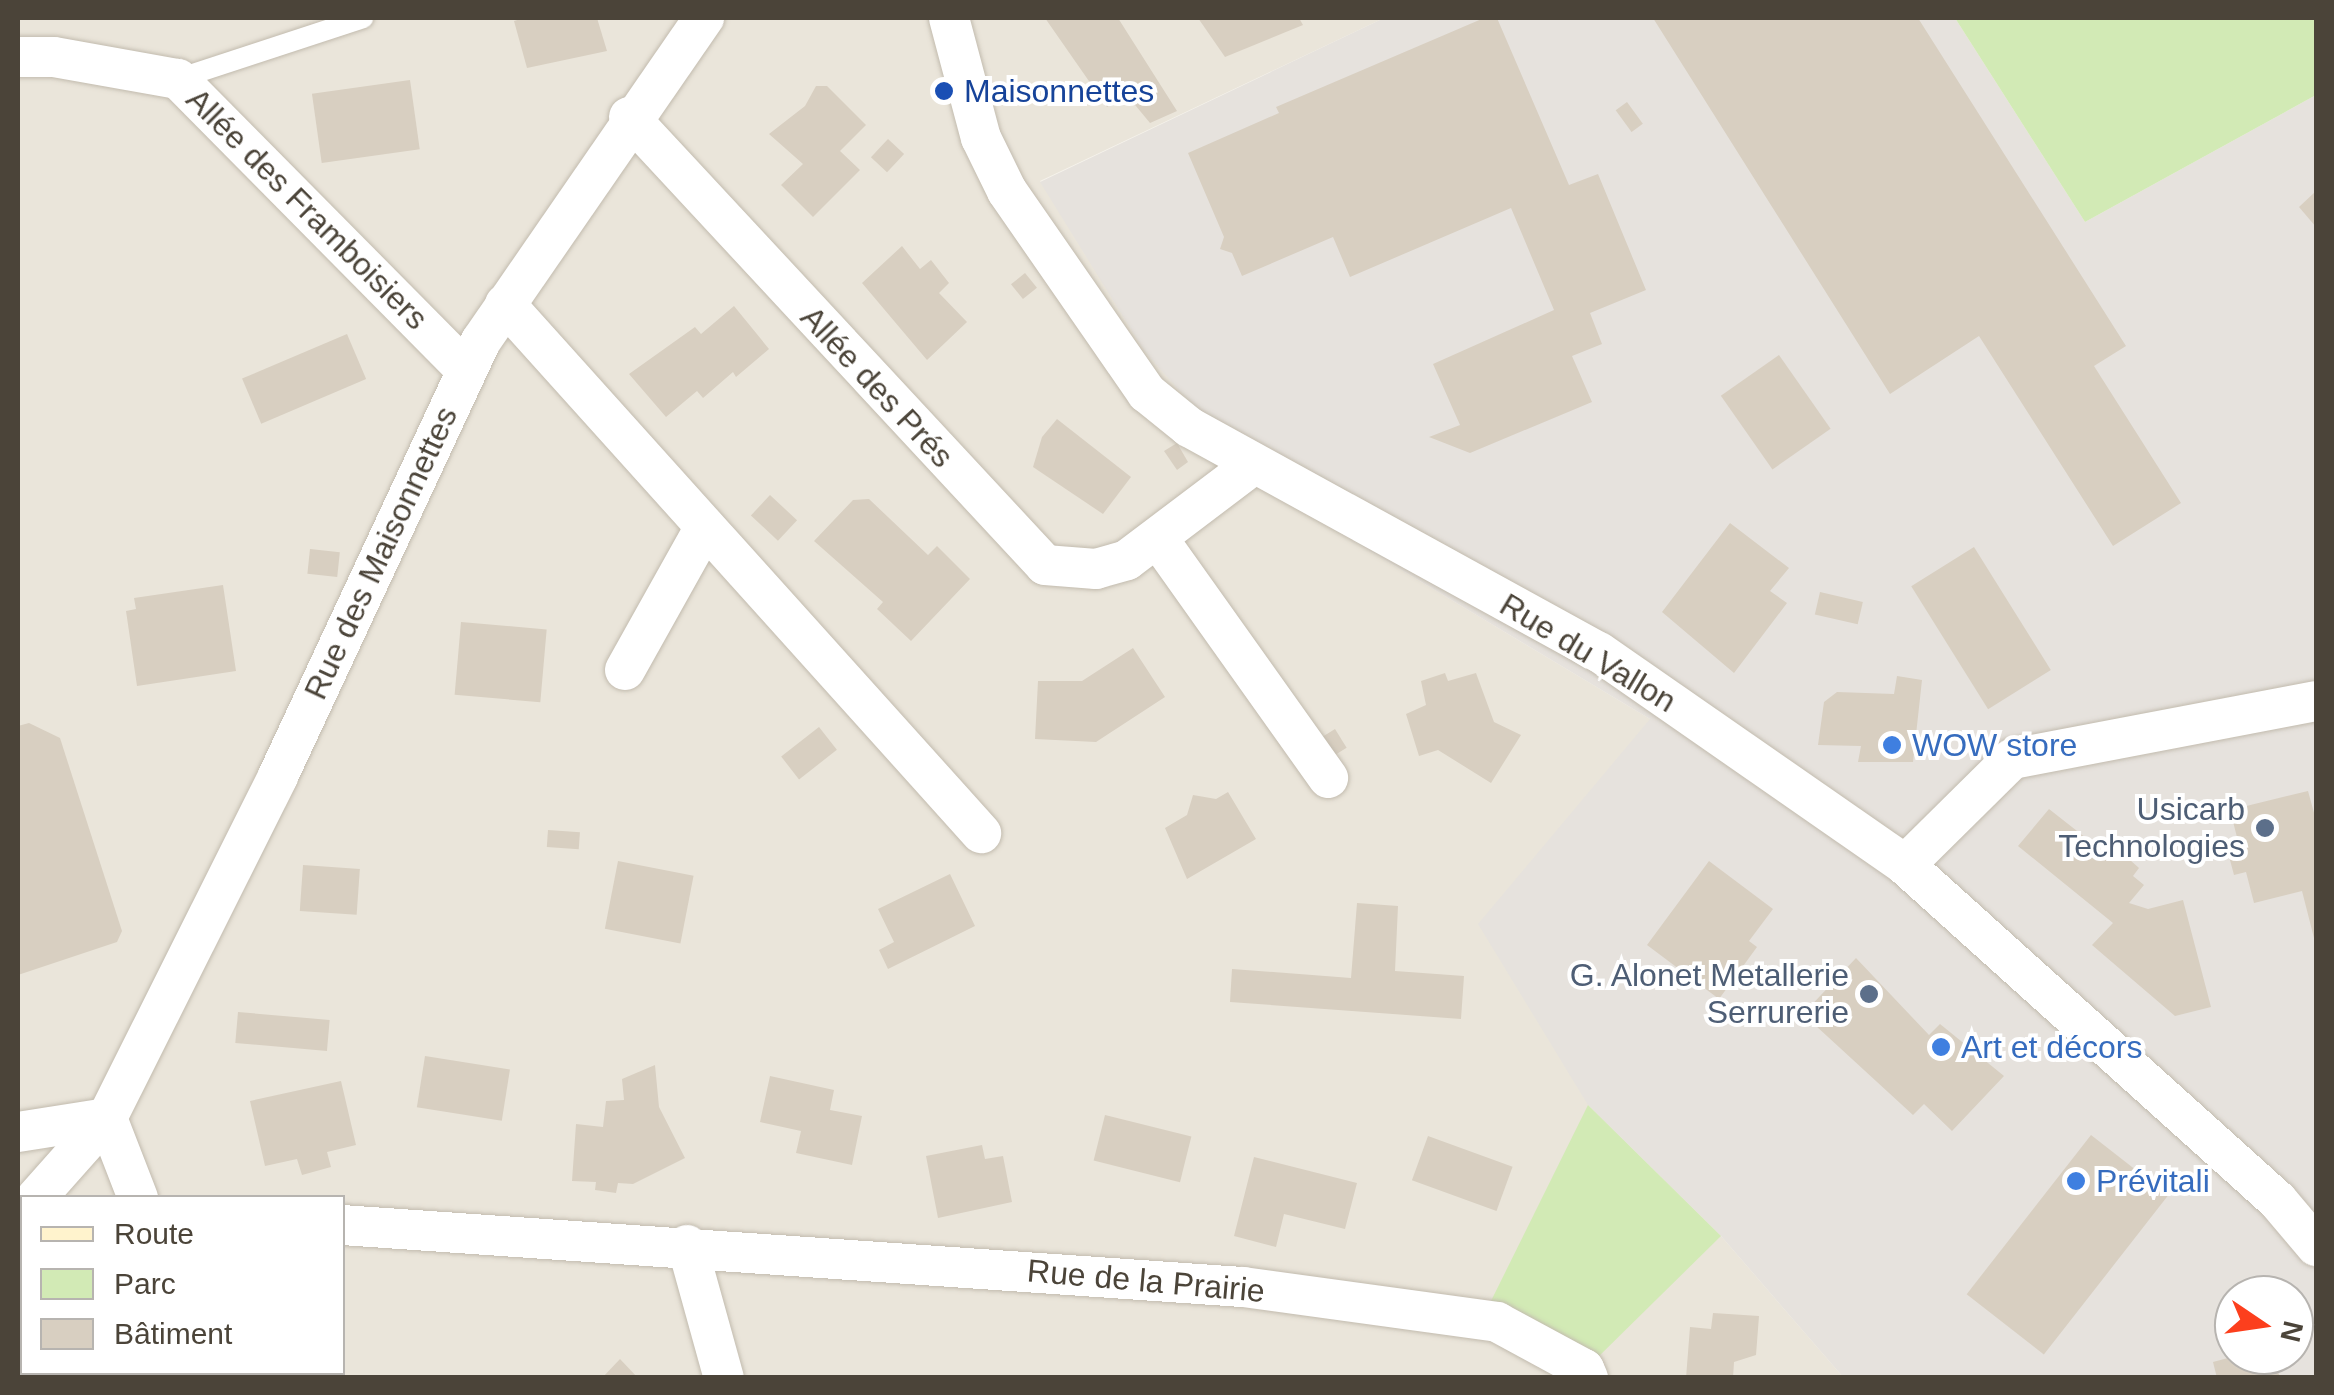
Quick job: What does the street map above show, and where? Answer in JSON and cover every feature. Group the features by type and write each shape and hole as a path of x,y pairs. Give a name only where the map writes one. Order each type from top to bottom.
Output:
{"street":[{"name":"Rue des Maisonnettes","path":"39,1195 107,1118 278,776 466,370 504,304 630,117 704,18"},
{"name":"Rue du Vallon","path":"949,18 981,138 1007,191 1146,393 1189,427 1599,652 1905,865 2278,1201 2316,1246"},
{"name":"Allée des Framboisiers","path":"18,57 54,57 178,79 466,370"},
{"name":"Allée des Prés","path":"630,117 1028,552 1045,565 1096,569 1159,540 1254,464"},
{"path":"504,304 981,833"},
{"path":"624,670 705,527"},
{"path":"1159,540 1328,778"},
{"path":"1905,865 2012,759 2316,701"},
{"path":"18,1132 107,1118 135,1195"},
{"name":"Rue de la Prairie","path":"345,1226 686,1245 1243,1287 1497,1322 1584,1369 1588,1378"},
{"path":"686,1245 724,1378"}],"lane":[{"path":"178,79 362,18"}],"shaded area":[{"path":"18,18 1384,18 1040,181 1268,490 1650,719 1588,1105 1721,1236 1843,1377 99,1377 345,1375 345,1195 20,1196"},
{"path":"1384,18 1955,18 2085,222 2316,95 2316,1377 1843,1377 1721,1236 1588,1105 1478,924 1650,719 1268,490 1145,352 1040,182"}],"green space":[{"path":"1955,18 2316,18 2316,95 2085,222"},
{"path":"1588,1105 1721,1236 1593,1362 1491,1301"}],"building":[{"path":"597,18 607,51 527,68 514,21"},
{"path":"1045,18 1118,18 1177,111 1150,123 1126,94 1107,107"},
{"path":"1198,18 1299,18 1303,25 1225,57"},
{"path":"1484,18 1497,18 1569,185 1598,174 1646,290 1590,313 1602,344 1572,356 1592,402 1470,453 1429,437 1460,425 1433,364 1554,310 1511,208 1350,277 1333,237 1242,276 1232,253 1220,249 1224,237 1188,153 1279,113 1276,107"},
{"path":"1653,18 1918,18 2126,346 2094,366 2181,503 2113,546 1979,336 1890,394"},
{"path":"410,80 420,149 322,163 312,94"},
{"path":"816,86 827,86 866,125 840,151 860,170 813,217 781,185 803,164 769,134 805,106"},
{"path":"1627,102 1643,124 1632,132 1616,110"},
{"path":"888,139 904,154 887,172 871,157"},
{"path":"2316,191 2316,227 2299,207"},
{"path":"902,246 920,269 931,260 949,283 939,293 967,322 927,360 862,283"},
{"path":"1025,273 1037,288 1023,299 1011,284"},
{"path":"734,306 769,349 736,377 733,372 703,398 697,391 666,417 629,374 695,327 701,334"},
{"path":"347,334 366,379 261,424 242,379"},
{"path":"1779,355 1831,429 1772,469 1721,396"},
{"path":"1057,419 1131,477 1103,514 1033,467 1042,437"},
{"path":"1177,443 1188,462 1177,470 1164,451"},
{"path":"770,495 797,520 778,541 751,515"},
{"path":"869,499 928,555 937,546 970,579 911,641 877,609 883,602 814,541 853,500"},
{"path":"1730,523 1789,568 1770,591 1787,603 1734,673 1662,612"},
{"path":"1974,547 2051,670 1988,709 1911,586"},
{"path":"310,549 340,552 337,577 307,574"},
{"path":"223,585 236,671 137,686 126,611 136,609 134,598"},
{"path":"1820,592 1863,602 1858,624 1815,614"},
{"path":"461,622 547,629 540,702 455,695"},
{"path":"1133,648 1165,697 1096,742 1035,739 1038,681 1082,681"},
{"path":"1445,673 1448,681 1476,673 1494,722 1521,735 1491,783 1438,750 1419,756 1406,714 1426,705 1421,681"},
{"path":"1897,676 1922,680 1913,762 1858,762 1861,746 1818,745 1824,702 1837,692 1894,694"},
{"path":"29,723 60,738 122,931 117,942 18,975 18,726"},
{"path":"819,727 837,750 799,779 781,757"},
{"path":"1335,729 1347,748 1331,758 1319,739"},
{"path":"2308,791 2316,820 2315,942 2302,891 2254,903 2246,872 2234,875 2226,845 2238,841 2230,810"},
{"path":"1228,792 1256,839 1187,879 1165,828 1187,815 1193,795 1216,799"},
{"path":"2049,809 2114,860 2121,852 2139,868 2133,876 2144,885 2129,903 2148,909 2183,900 2211,1007 2175,1016 2092,945 2113,923 2018,846"},
{"path":"548,830 580,832 579,849 547,847"},
{"path":"618,861 694,876 680,943 605,929"},
{"path":"1709,861 1773,909 1749,941 1757,947 1719,999 1647,945"},
{"path":"303,865 360,869 357,915 300,911"},
{"path":"950,874 975,926 888,969 879,950 894,942 878,909"},
{"path":"1357,903 1398,906 1395,971 1464,976 1461,1019 1230,1002 1232,969 1351,978"},
{"path":"1856,958 1929,1035 1940,1024 2004,1076 1952,1131 1924,1104 1913,1115 1803,1014"},
{"path":"238,1012 330,1020 327,1051 235,1043"},
{"path":"425,1056 510,1069 502,1121 417,1107"},
{"path":"655,1065 659,1107 685,1158 633,1184 618,1183 616,1193 595,1190 596,1182 572,1181 576,1124 603,1127 606,1101 624,1100 622,1079"},
{"path":"770,1076 834,1090 830,1110 862,1116 852,1165 796,1153 801,1131 760,1122"},
{"path":"341,1081 356,1145 327,1152 331,1167 302,1175 297,1159 265,1166 250,1101"},
{"path":"1105,1115 1191,1137 1180,1182 1094,1161"},
{"path":"2091,1135 2168,1195 2044,1355 1967,1294"},
{"path":"1428,1136 1513,1167 1496,1211 1412,1180"},
{"path":"982,1145 985,1159 1003,1156 1012,1202 938,1218 926,1156"},
{"path":"1254,1157 1357,1183 1345,1229 1284,1214 1276,1247 1234,1236"},
{"path":"1713,1313 1759,1316 1756,1355 1734,1362 1733,1378 1686,1378 1690,1327 1711,1329"},
{"path":"620,1359 638,1378 602,1378"},
{"path":"2216,1375 2280,1378 2217,1378"}],"place":[{"name":"Maisonnettes","path":"944,91"},
{"name":"WOW store","path":"1892,745"},
{"name":"Usicarb Technologies","path":"2265,828"},
{"name":"G. Alonet Metallerie Serrurerie","path":"1869,994"},
{"name":"Art et décors","path":"1941,1047"},
{"name":"Prévitali","path":"2076,1181"}]}
